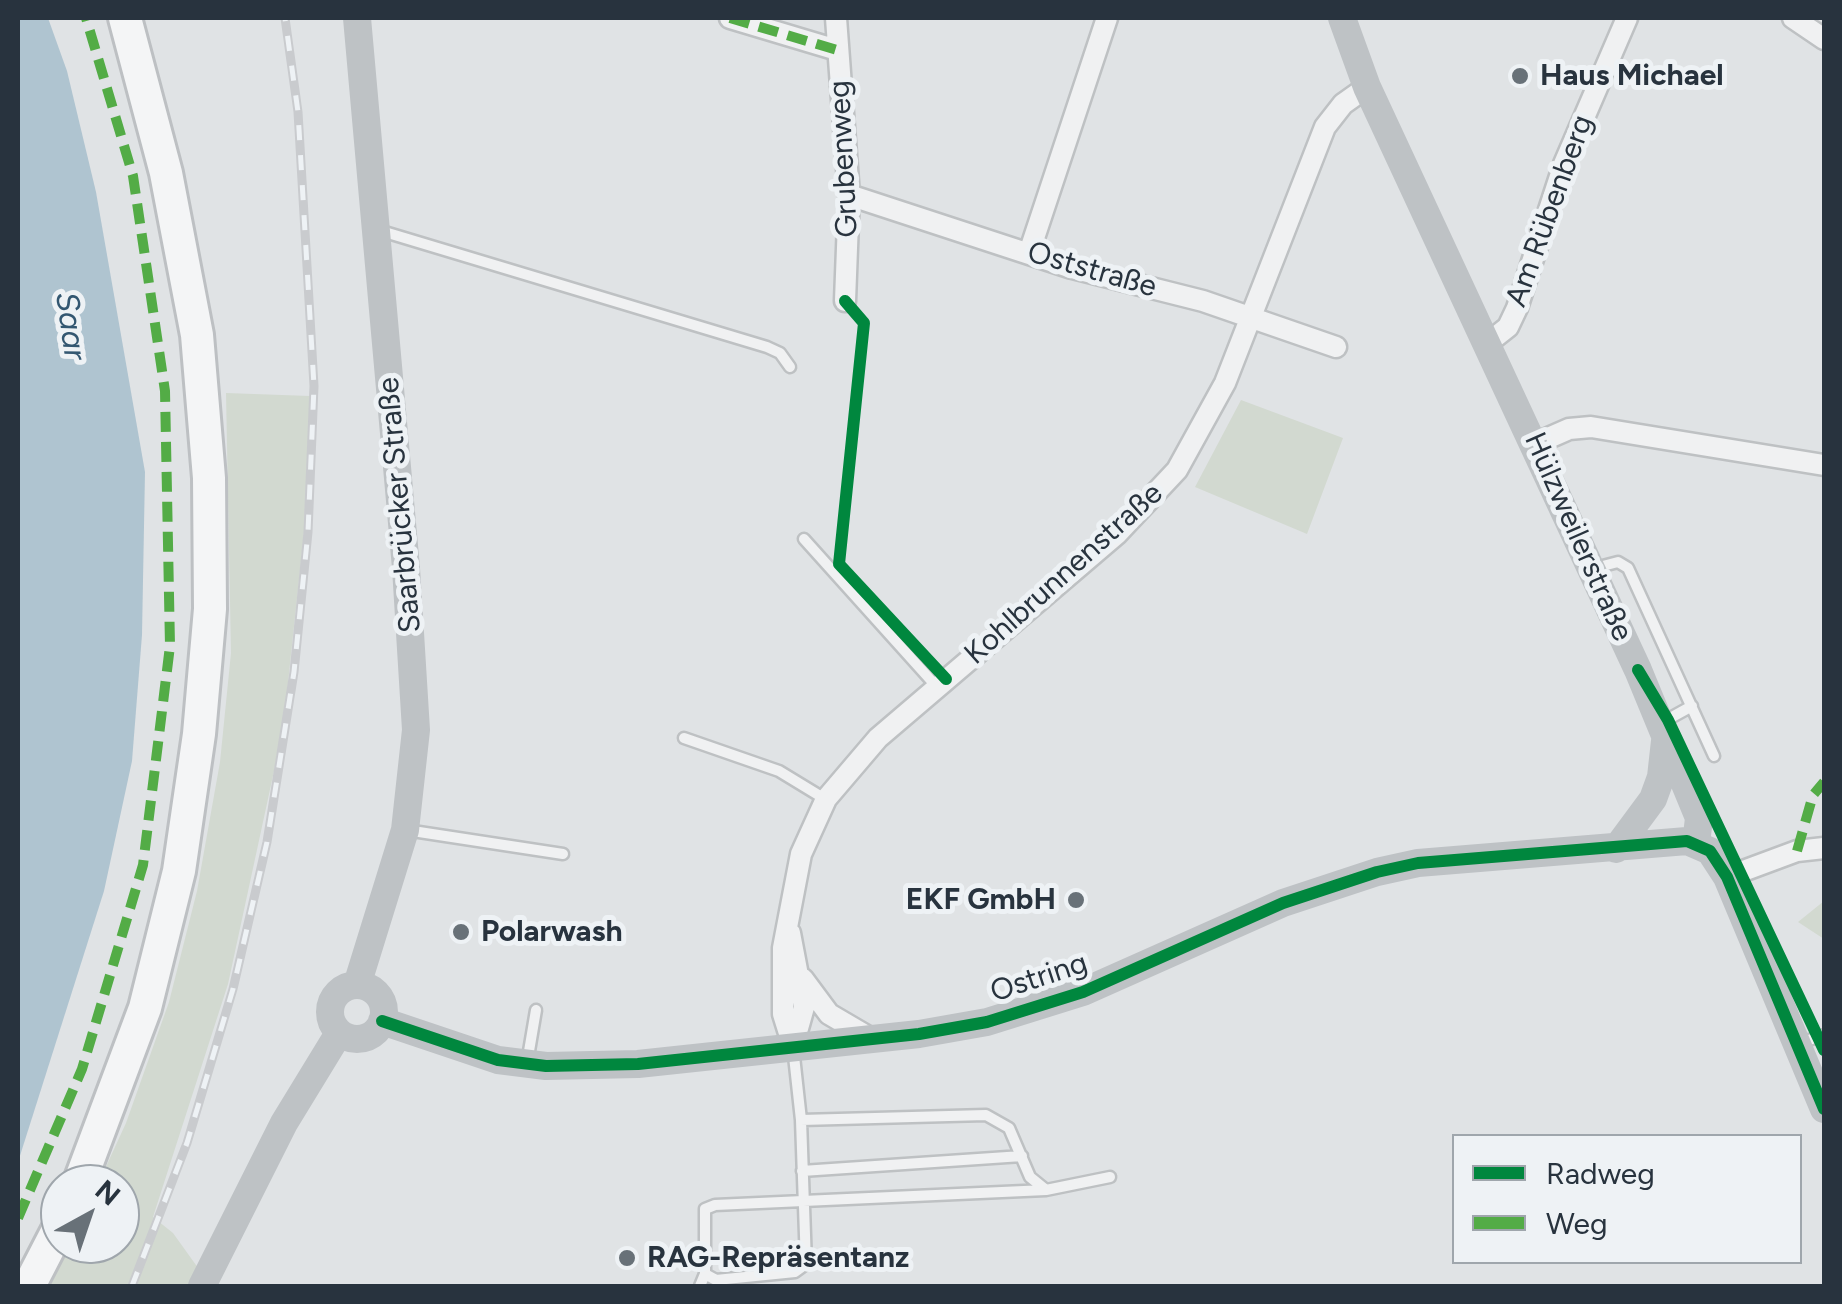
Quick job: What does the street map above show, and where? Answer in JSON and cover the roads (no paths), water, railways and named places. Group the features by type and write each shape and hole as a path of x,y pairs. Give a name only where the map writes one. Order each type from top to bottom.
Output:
{"main road":[{"path":"86,1164 145,1008 179,871 199,734 210,610 208,478 197,335 166,173 125,18"}],"street":[{"name":"Saarbrücker Straße","path":"357,18 414,691 414,776 405,830 357,985"},
{"path":"730,18 837,50"},
{"name":"Grubenweg","path":"836,18 849,195 845,301"},
{"path":"1029,254 1107,18"},
{"name":"Hülzweilerstraße","path":"1342,18 1367,87 1594,568 1699,818 1696,844"},
{"name":"Am Rübenberg","path":"1489,342 1508,327 1518,308 1564,164 1627,18"},
{"path":"1793,18 1821,30"},
{"name":"Kohlbrunnenstraße","path":"793,1046 782,1001 784,948 797,869 826,800 857,760 1155,496 1212,414 1325,127 1343,104 1367,87"},
{"name":"Oststraße","path":"849,195 1029,254 1251,316 1336,347"},
{"path":"1536,444 1569,429 1590,427 1824,465"},
{"path":"1616,848 1645,813 1658,786 1663,729"},
{"name":"Ostring","path":"382,1021 498,1060 527,1064 638,1064 919,1034 1033,1010 1123,976 1283,903 1377,872 1418,863 1686,840 1696,844"},
{"path":"1696,844 1710,852 1728,877 1824,1109"},
{"path":"1728,877 1797,851 1824,848"},
{"name":"Kohlbrunnenstraße","path":"789,931 800,973 803,1022 793,1046"},
{"name":"Kohlbrunnenstraße","path":"800,973 828,1014 872,1039"},
{"path":"357,985 379,996 382,1021 364,1038 340,1033 330,1018 332,1001 342,989 357,985"},
{"path":"207,1285 310,1076 340,1033"}],"lane":[{"path":"376,230 768,346 780,353 790,367"},
{"path":"804,538 937,687"},
{"path":"1594,568 1618,562 1628,568 1714,756"},
{"path":"1663,729 1692,706"},
{"path":"684,738 778,771 826,800"},
{"path":"405,830 563,854"},
{"path":"527,1064 536,1010"},
{"path":"1798,1044 1824,1034"},
{"path":"706,1274 716,1280 796,1272 806,1264 801,1120 793,1046"},
{"path":"801,1120 986,1116 1009,1128 1030,1177 1046,1190"},
{"path":"802,1171 1022,1156"},
{"path":"700,1286 706,1274 705,1209 1046,1190 1110,1177"}],"water":[{"name":"Saar","path":"18,18 48,18 67,71 96,192 145,472 142,635 132,761 104,891 18,1162"}],"railway":[{"path":"132,1286 187,1143 233,989 267,842 294,672 308,532 314,386 298,112 285,18"}],"place":[{"name":"Haus Michael","path":"1520,76"},
{"name":"EKF GmbH","path":"1076,900"},
{"name":"Polarwash","path":"461,932"},
{"name":"RAG-Repräsentanz","path":"627,1258"}]}
